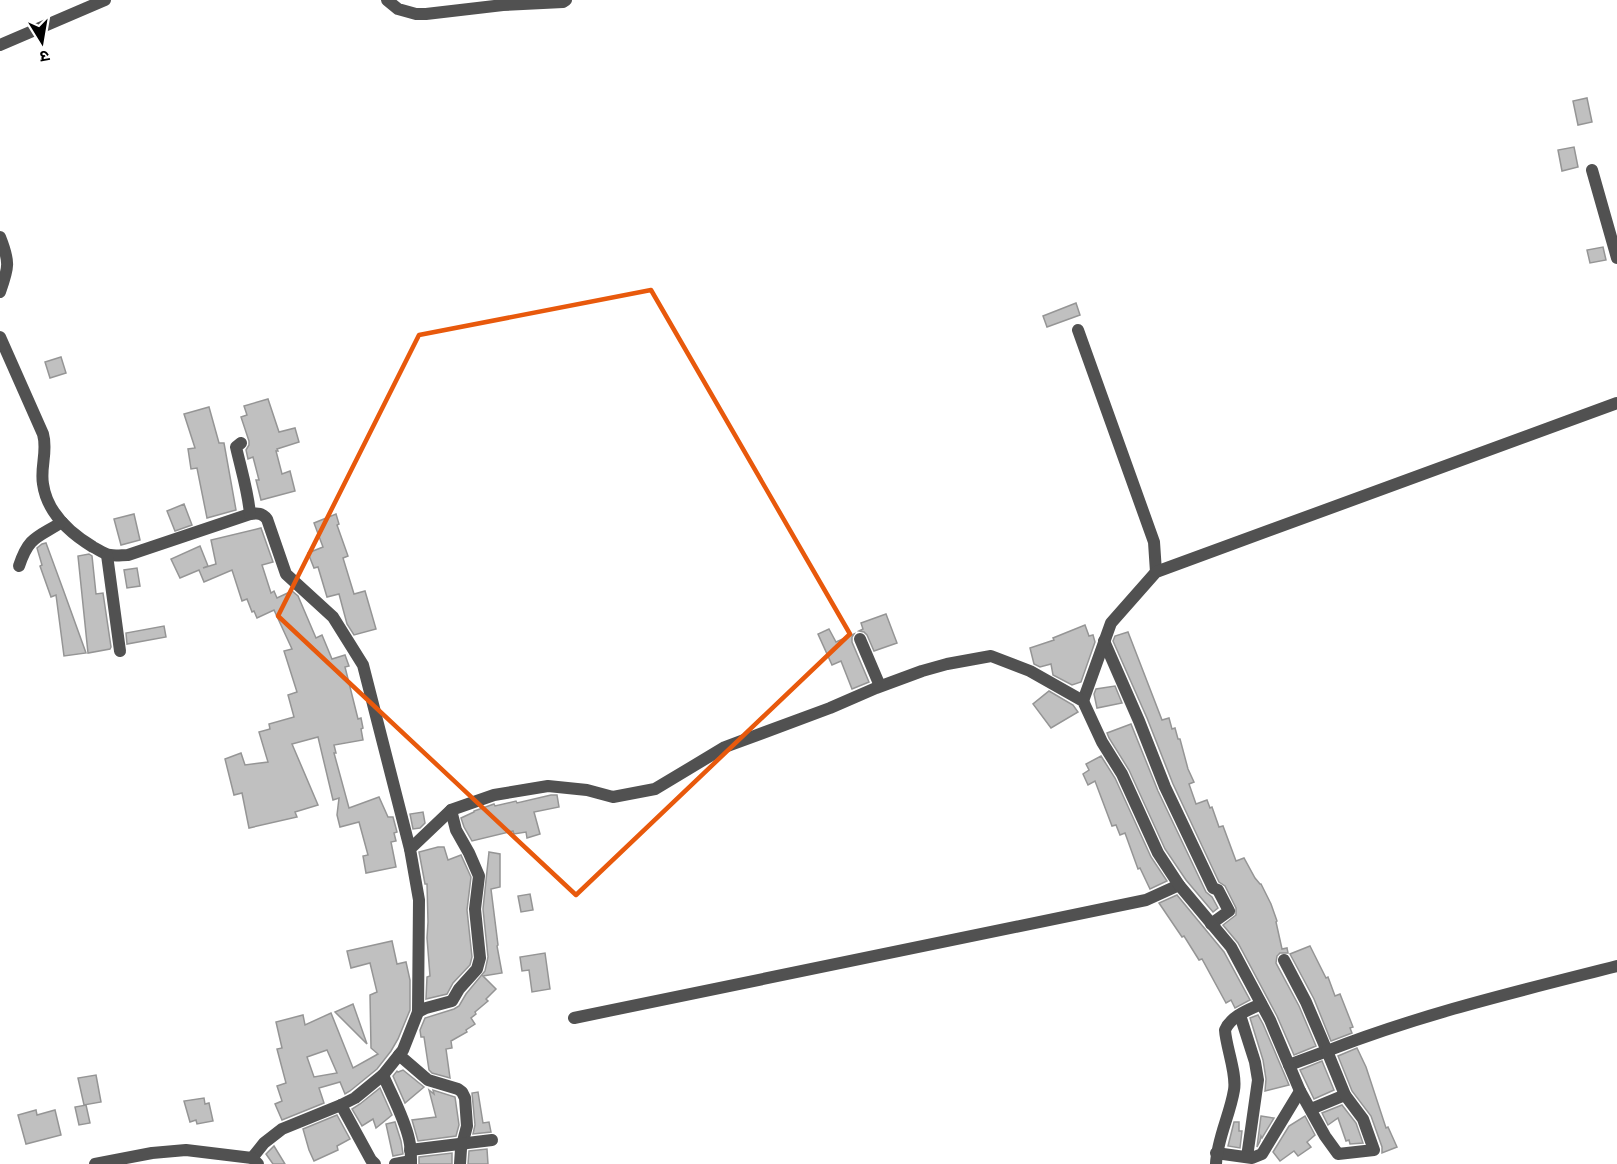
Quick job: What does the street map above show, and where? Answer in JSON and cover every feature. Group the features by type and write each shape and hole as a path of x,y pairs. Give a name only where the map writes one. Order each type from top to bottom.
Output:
{"street":[{"path":"0,45 105,0"},
{"path":"387,0 398,9 416,14 566,0"},
{"path":"1592,170 1617,258"},
{"path":"0,237 7,254 8,264 0,292"},
{"path":"1078,330 1154,542 1156,572"},
{"path":"0,337 46,442 42,466 43,486 54,511 62,522 82,540 107,555 128,555 250,514 257,513 267,519 283,569 333,617 363,665 410,849 419,900 418,1012 403,1050 383,1075 355,1098 282,1129 264,1143 255,1161 186,1150 137,1160 94,1164"},
{"path":"1083,701 1111,623 1156,572 1617,403"},
{"path":"241,443 236,447 248,491 250,514"},
{"path":"19,566 33,538 62,522"},
{"path":"107,555 120,651"},
{"path":"860,639 880,686"},
{"path":"1104,641 1169,797 1213,888 1218,890 1229,911 1211,924"},
{"path":"410,849 451,810 494,795 548,786 587,790 612,798 655,789 725,747 830,708 880,686 947,664 991,656 1030,671 1083,701 1102,742 1122,774 1158,853 1179,885 1230,947 1270,1020 1300,1091 1325,1136 1338,1154 1374,1150 1363,1119 1345,1095 1306,1002 1284,960"},
{"path":"418,1012 452,1001 459,989 477,969 480,958 475,909 479,876 456,830 451,810"},
{"path":"574,1018 1146,900 1179,885"},
{"path":"1289,1065 1357,1039 1477,1002 1617,966"},
{"path":"1261,1004 1228,1023 1225,1030 1235,1083 1216,1158 1252,1158 1263,1154 1300,1091"},
{"path":"1240,1015 1255,1062 1258,1080 1247,1157"},
{"path":"399,1055 428,1080 462,1092 465,1098 467,1126 460,1164"},
{"path":"383,1075 402,1115 410,1142 411,1158"},
{"path":"1311,1110 1345,1095"},
{"path":"341,1105 375,1164"},
{"path":"395,1164 462,1144 492,1140"}],"highlighted area":[{"path":"651,290 850,634 576,895 278,616 419,335"}],"building":[{"path":"1587,98 1592,122 1578,125 1573,101"},
{"path":"1574,147 1578,167 1562,171 1558,150"},
{"path":"1603,247 1606,260 1590,263 1587,250"},
{"path":"1076,303 1080,315 1047,327 1043,316"},
{"path":"61,357 66,373 50,378 45,362"},
{"path":"268,399 279,432 295,428 299,442 276,451 282,474 290,471 295,491 261,500 253,457 248,459 246,450 249,441 241,417 247,415 244,406"},
{"path":"209,407 219,443 224,443 236,510 207,518 197,468 191,469 188,449 195,448 184,414"},
{"path":"184,504 192,525 175,531 167,511"},
{"path":"134,514 140,540 121,545 114,519"},
{"path":"336,514 339,524 337,525 348,556 343,558 354,594 365,591 376,629 354,635 347,624 339,594 327,597 318,567 314,568 308,553 323,547 314,523"},
{"path":"261,528 273,562 262,565 271,593 274,591 277,598 292,591 298,596 316,638 322,635 332,659 345,655 349,666 345,667 358,719 361,718 363,740 334,745 336,753 334,753 349,808 379,797 388,817 393,817 397,832 394,833 396,841 391,842 396,867 366,873 363,856 368,855 359,822 340,827 337,815 339,798 333,800 318,737 292,744 318,805 295,812 297,817 249,828 242,793 234,795 225,759 241,753 245,765 268,762 259,732 270,729 269,724 294,717 288,695 297,692 284,651 292,649 274,610 257,618 247,599 242,601 232,570 204,582 199,570 180,578 171,559 200,546 208,566 203,568 216,564 211,540"},
{"path":"46,543 86,653 64,656 56,595 51,597 40,566 42,565 37,548"},
{"path":"89,554 92,556 96,594 103,593 111,647 88,653 78,556"},
{"path":"137,568 140,586 127,588 124,570"},
{"path":"886,614 897,643 874,651 867,635 859,631 863,629 861,623"},
{"path":"1085,625 1089,636 1093,635 1095,642 1081,682 1072,685 1053,675 1051,664 1040,667 1034,664 1030,648 1054,640 1053,638"},
{"path":"164,626 166,637 127,644 126,633"},
{"path":"829,629 836,642 854,634 852,642 869,682 852,689 841,661 832,665 818,634"},
{"path":"1128,632 1162,720 1169,718 1172,729 1175,728 1178,739 1180,739 1194,782 1189,784 1196,804 1207,800 1219,827 1223,826 1236,861 1244,858 1271,904 1282,949 1287,948 1288,953 1280,953 1276,963 1299,1006 1316,1046 1294,1055 1277,1016 1238,943 1223,925 1236,915 1236,908 1225,886 1219,882 1173,784 1113,641 1115,636"},
{"path":"1115,686 1122,703 1097,708 1094,694 1096,689"},
{"path":"1049,691 1073,705 1078,712 1051,728 1033,704"},
{"path":"1131,724 1158,791 1206,892 1218,908 1213,912 1186,880 1165,849 1129,770 1109,738 1107,733"},
{"path":"1101,756 1115,778 1151,857 1167,881 1150,889 1140,868 1138,869 1125,833 1120,835 1116,825 1112,826 1095,781 1088,785 1083,774 1089,770 1086,764"},
{"path":"557,795 559,807 534,812 540,834 527,838 526,832 514,834 513,831 472,841 461,818 494,804 495,806 516,801 517,803"},
{"path":"423,812 425,823 420,828 413,829 410,814"},
{"path":"444,847 448,860 461,855 471,877 467,910 472,957 470,965 453,983 447,994 426,999 427,977 430,976 427,884 425,884 419,852"},
{"path":"489,852 500,854 500,887 491,889 502,973 483,976 496,989 471,1018 475,1024 466,1030 467,1032 451,1041 452,1048 446,1049 450,1078 429,1070 424,1037 421,1037 420,1030 425,1018 459,1006 485,971 488,957 483,909"},
{"path":"530,894 533,910 521,912 518,896"},
{"path":"1177,895 1224,952 1250,1000 1235,1008 1231,1000 1226,1003 1202,959 1199,960 1159,903"},
{"path":"392,941 397,964 406,962 410,980 410,1010 398,1039 377,1069 345,1094 340,1082 319,1088 324,1103 282,1120 275,1104 282,1101 277,1086 286,1083 277,1049 282,1048 276,1022 303,1015 305,1025 331,1013 353,1068 378,1054 371,1048 370,995 377,992 370,963 351,968 347,951","holes":["327,1050 337,1073 314,1077 307,1057"]},
{"path":"1310,946 1326,978 1328,977 1335,996 1340,994 1353,1027 1350,1028 1352,1033 1331,1041 1314,999 1290,954"},
{"path":"545,953 550,989 532,992 529,970 522,971 520,957"},
{"path":"353,1004 367,1044 335,1012"},
{"path":"1258,1015 1289,1085 1265,1091 1263,1060 1250,1018"},
{"path":"1357,1048 1366,1067 1386,1128 1388,1127 1397,1147 1382,1153 1371,1116 1352,1091 1338,1056"},
{"path":"1322,1061 1334,1090 1314,1099 1300,1070"},
{"path":"403,1070 424,1087 405,1103 393,1076 397,1071"},
{"path":"96,1075 101,1102 84,1105 78,1078"},
{"path":"380,1088 392,1115 376,1128 373,1119 362,1126 352,1109"},
{"path":"429,1090 434,1094 433,1090 455,1097 459,1125 456,1136 418,1141 412,1120 436,1117"},
{"path":"478,1092 483,1123 489,1122 491,1132 473,1134 475,1125 472,1093"},
{"path":"204,1098 205,1104 209,1103 213,1121 197,1124 196,1120 190,1122 184,1101"},
{"path":"86,1105 90,1123 79,1125 75,1107"},
{"path":"1342,1105 1356,1123 1363,1143 1350,1144 1349,1140 1346,1141 1338,1118 1328,1125 1322,1113"},
{"path":"36,1110 37,1115 55,1110 61,1135 26,1144 18,1115"},
{"path":"337,1115 350,1139 337,1146 338,1150 314,1161 303,1129"},
{"path":"1261,1116 1274,1118 1262,1138 1261,1136 1257,1147"},
{"path":"1305,1116 1315,1135 1307,1142 1311,1147 1298,1156 1294,1151 1280,1161 1273,1152 1289,1126"},
{"path":"395,1122 403,1154 393,1156 386,1124"},
{"path":"1234,1122 1239,1122 1239,1131 1242,1131 1240,1148 1228,1146"},
{"path":"274,1146 285,1164 273,1164 266,1154"},
{"path":"487,1149 488,1164 468,1164 469,1151"},
{"path":"452,1153 452,1164 419,1164 419,1157"}]}
